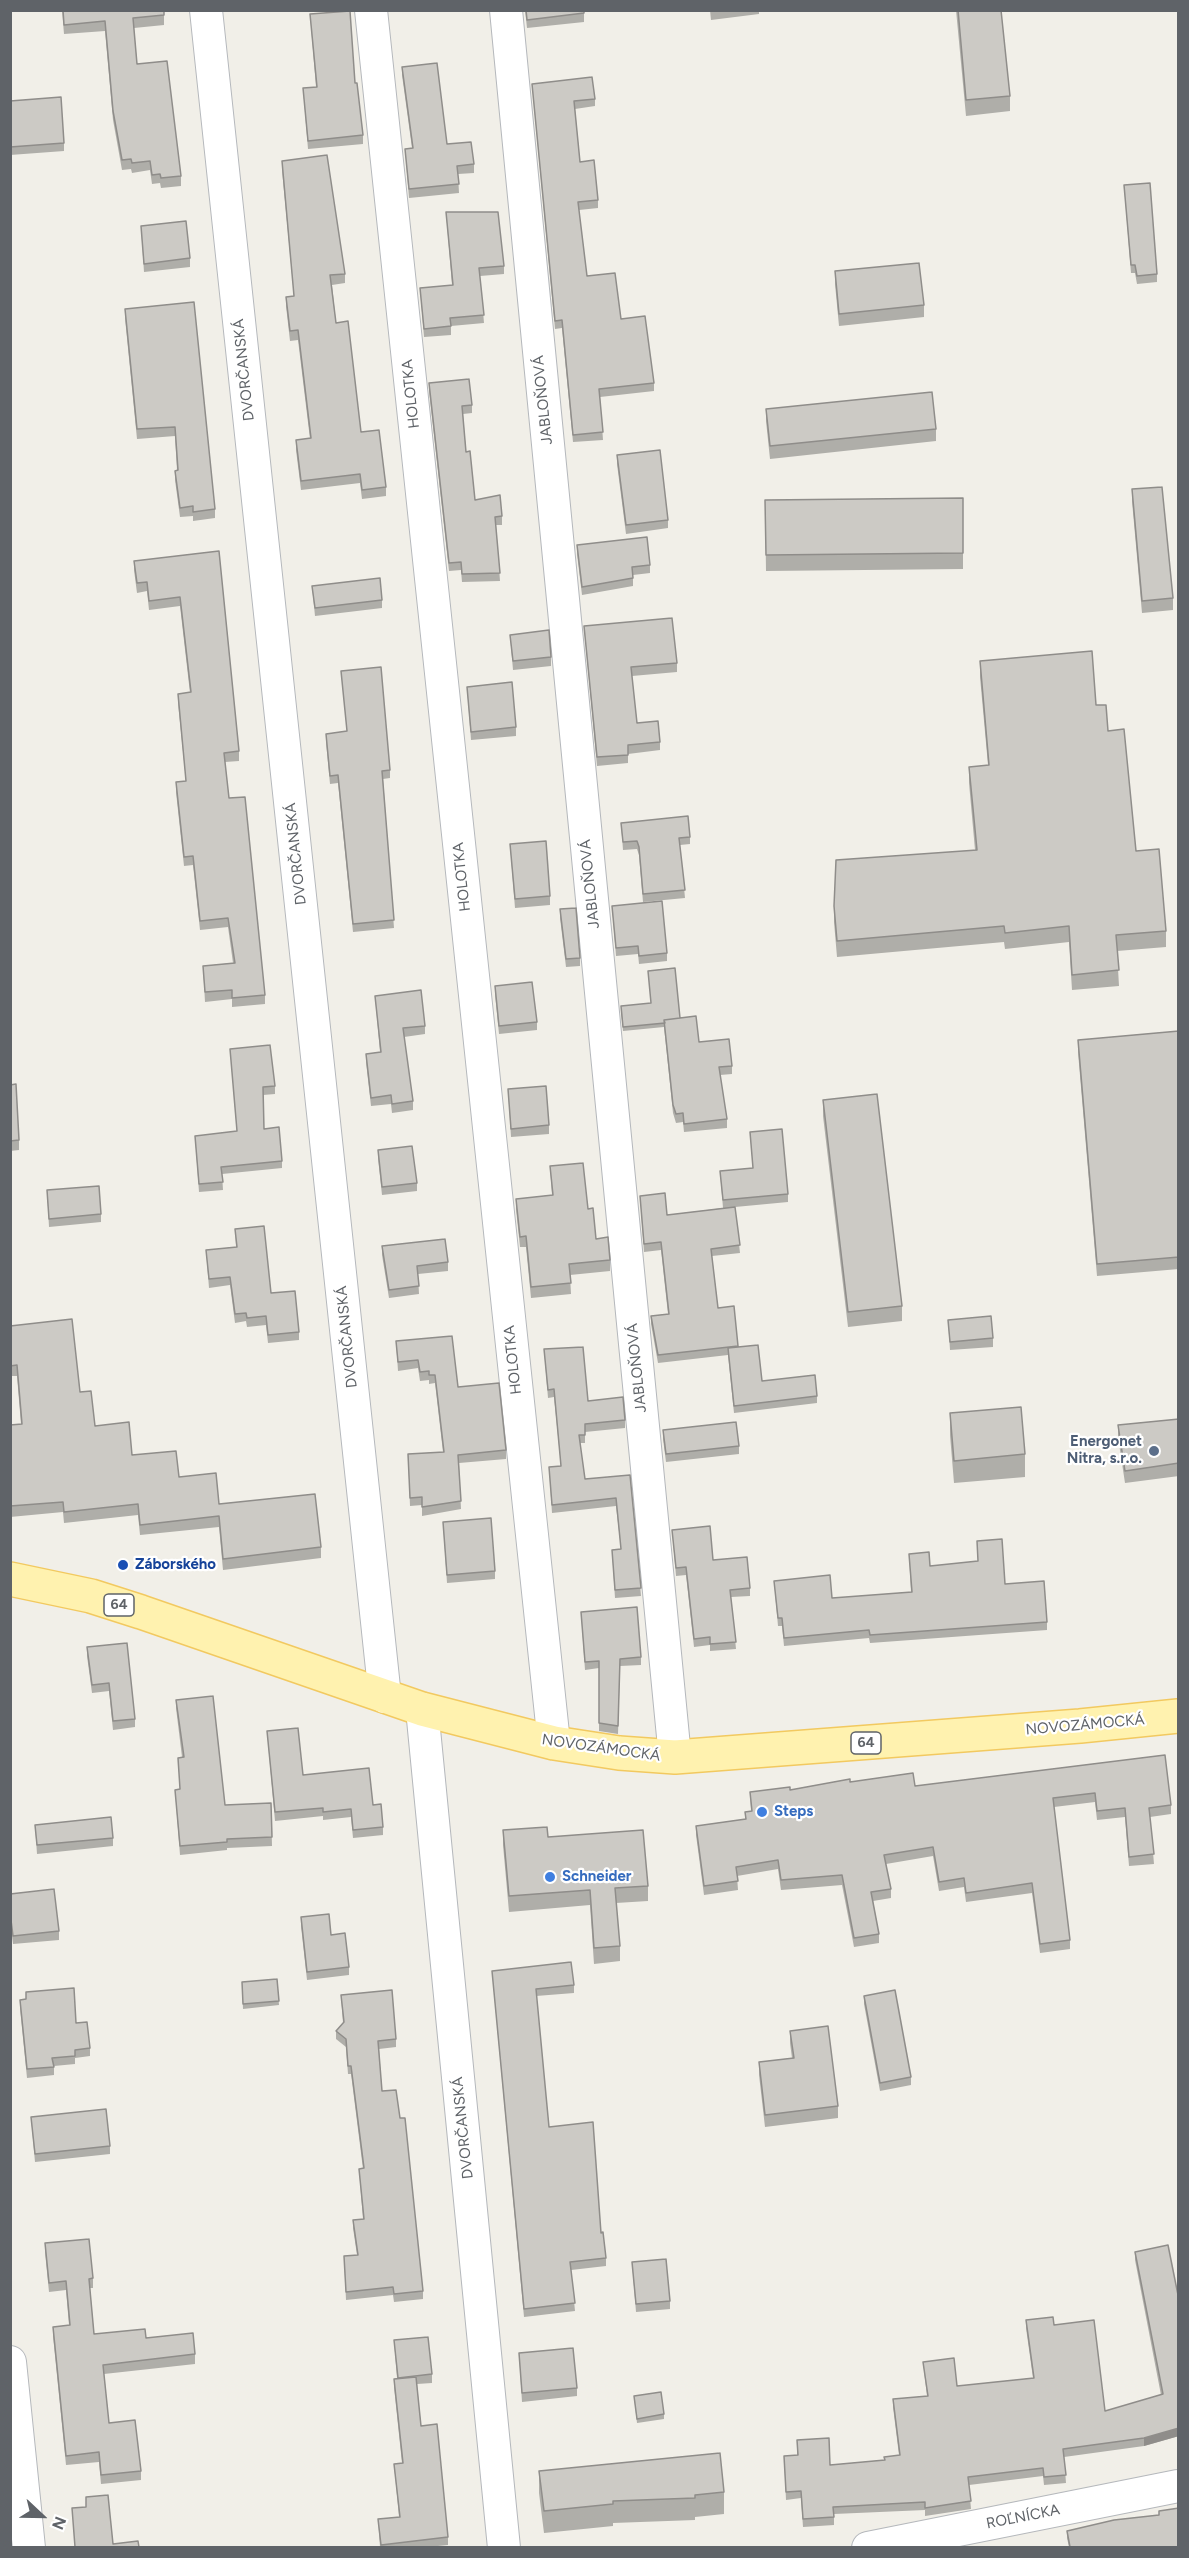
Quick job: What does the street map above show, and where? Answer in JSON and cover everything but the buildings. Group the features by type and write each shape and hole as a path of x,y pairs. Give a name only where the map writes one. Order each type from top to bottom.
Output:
{"main road":[{"name":"NOVOZÁMOCKÁ","path":"10,1579 91,1596 422,1709 554,1743 619,1753 675,1757 1080,1726 1179,1716"}],"street":[{"name":"DVORČANSKÁ","path":"206,10 384,1697"},
{"name":"HOLOTKA","path":"371,10 554,1743"},
{"name":"JABLOŇOVÁ","path":"506,10 675,1757"},
{"name":"DVORČANSKÁ","path":"422,1709 504,2547"},
{"path":"10,2362 29,2547"},
{"name":"ROĽNÍCKA","path":"868,2547 1179,2486"}],"place":[{"name":"Energonet Nitra, s.r.o.","path":"1154,1451"},
{"name":"Záborského","path":"123,1565"},
{"name":"Steps","path":"762,1812"},
{"name":"Schneider","path":"550,1877"}]}
